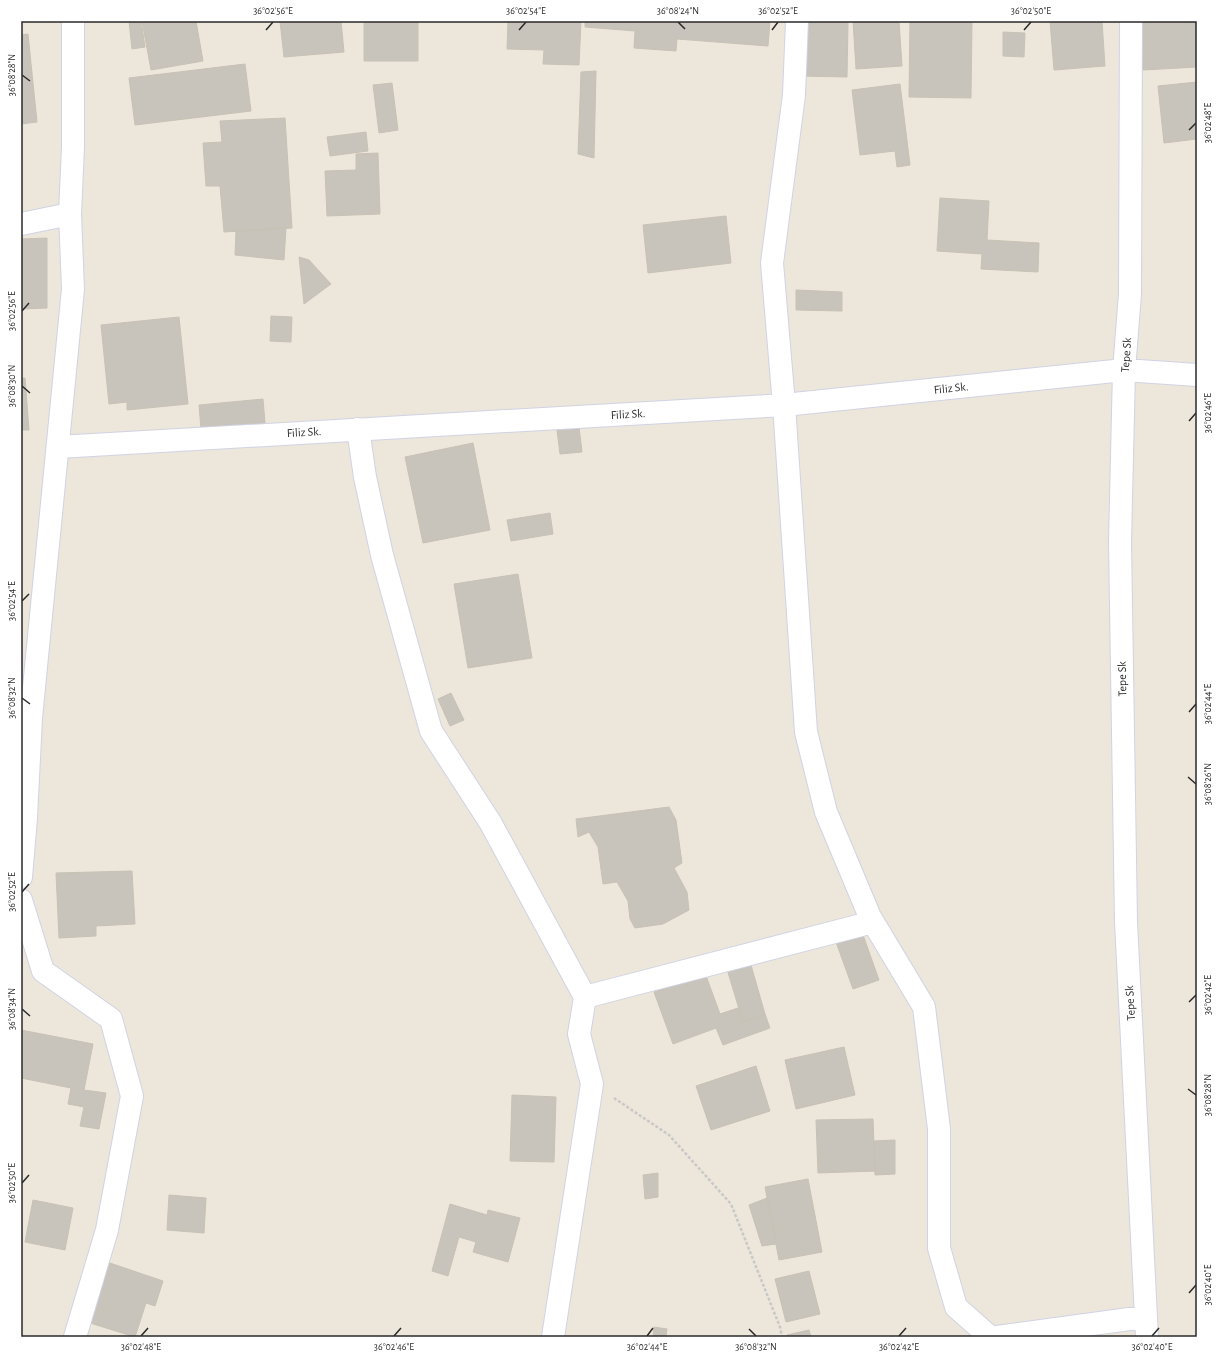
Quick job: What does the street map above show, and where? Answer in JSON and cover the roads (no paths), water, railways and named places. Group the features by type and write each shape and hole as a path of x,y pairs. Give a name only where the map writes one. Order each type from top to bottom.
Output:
{"street":[{"path":"21,876 32,718 72,289 70,214 73,147 73,21"},
{"path":"797,21 794,95 772,263 784,405 806,732 826,812 873,922 924,1007 939,1129 939,1248 956,1307 990,1337"},
{"name":"Tepe Sk","path":"1131,21 1130,294 1124,370 1120,542 1126,922 1146,1327"},
{"path":"21,224 70,214"},
{"name":"Filiz Sk.","path":"58,447 784,405 1124,370 1197,375"},
{"path":"358,429 365,477 382,555 431,731 490,822 585,997 579,1034 592,1084 553,1337"},
{"path":"21,900 43,971 111,1019 132,1096 107,1230 75,1337"},
{"path":"585,997 873,922"},
{"path":"997,1337 1146,1327"}]}
